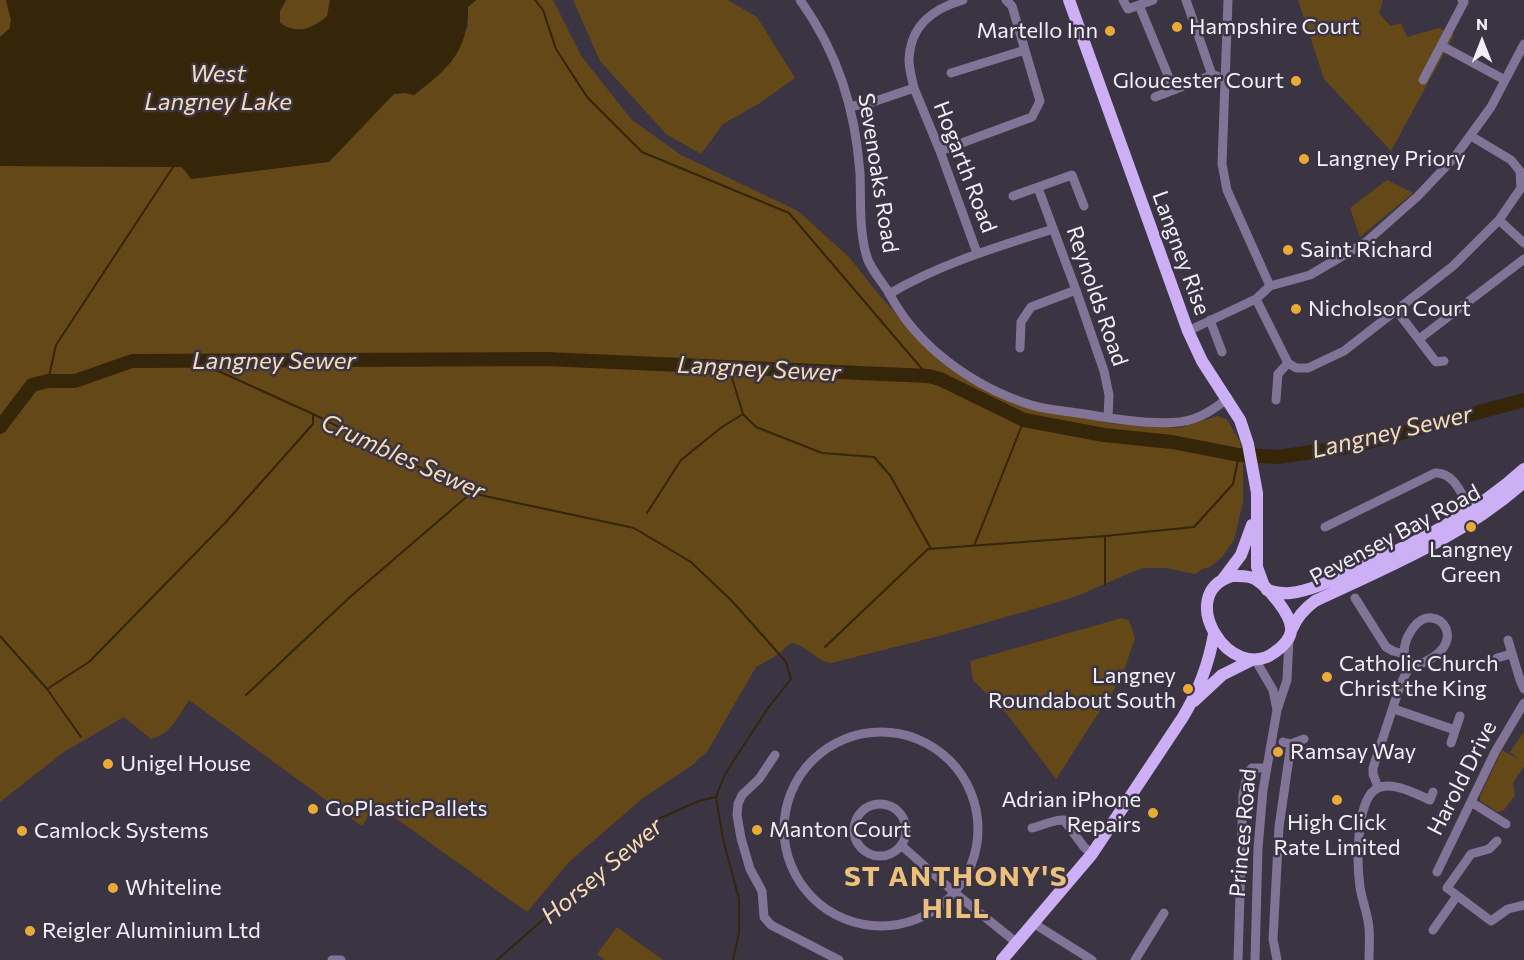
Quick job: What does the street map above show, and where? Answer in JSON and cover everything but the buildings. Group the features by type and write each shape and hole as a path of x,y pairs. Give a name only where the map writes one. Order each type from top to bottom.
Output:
{"main road":[{"name":"Langney Rise","path":"1069,0 1076,25 1188,331 1202,361 1228,398 1240,420 1252,459 1257,493 1257,567 1265,588"},
{"name":"Pevensey Bay Road","path":"1265,588 1287,594 1313,589 1400,549 1471,511 1505,487 1524,469"},
{"name":"Pevensey Bay Road","path":"1290,634 1297,618 1315,601 1415,554 1476,520 1524,483"},
{"name":"Langney Rise","path":"1223,579 1246,545 1256,514"},
{"path":"1191,704 1222,675 1254,660 1270,656 1290,634 1287,614 1265,588 1246,576 1232,576 1218,583 1210,594 1207,616 1214,634 1231,651 1254,660"},
{"path":"1002,960 1092,854 1191,704 1211,652 1214,634"}],"street":[{"name":"Sevenoaks Road","path":"800,0 813,18 829,50 846,88 851,106 858,155 862,230 866,256 893,304 926,344 957,369 1005,395 1033,405 1108,418 1170,423 1192,420 1214,410 1228,398"},
{"path":"914,88 909,60 913,37 925,18 963,0"},
{"path":"940,151 1032,117 1040,100 1012,6 1006,0"},
{"path":"1126,5 1139,5 1153,0"},
{"path":"1186,0 1212,75"},
{"path":"1228,0 1222,164 1227,190 1270,286"},
{"path":"1423,80 1463,1"},
{"path":"1139,5 1174,90"},
{"path":"1188,331 1256,299 1270,286 1310,275 1366,242 1418,196 1454,158 1471,136 1524,44"},
{"path":"1442,46 1505,80"},
{"path":"951,73 1025,50"},
{"path":"1155,96 1212,75 1226,76"},
{"name":"Hogarth Road","path":"851,106 864,105 914,88 940,151 977,253"},
{"path":"1256,299 1288,363 1296,368 1308,368 1344,351 1397,311 1453,266 1499,220 1521,188 1520,171 1510,160 1471,136"},
{"name":"Reynolds Road","path":"1013,196 1072,176 1084,206"},
{"name":"Reynolds Road","path":"1038,188 1104,371 1109,394 1108,418"},
{"path":"1499,220 1524,243"},
{"path":"889,294 913,280 977,253 1053,229"},
{"path":"1419,339 1524,259"},
{"path":"1020,348 1021,322 1031,307 1076,290"},
{"path":"1397,311 1436,362 1444,361"},
{"path":"1210,321 1222,352"},
{"path":"1276,400 1278,374 1288,363"},
{"path":"1325,527 1435,473 1443,472 1451,477 1471,511"},
{"path":"1362,601 1386,647 1404,654"},
{"path":"1430,618 1445,626 1449,636 1443,648 1427,662 1411,664 1404,654 1407,637 1423,620 1430,618"},
{"name":"Princes Road","path":"1255,960 1258,848 1263,790 1277,710 1287,681 1290,634"},
{"path":"1508,640 1524,689"},
{"path":"1497,658 1511,654"},
{"name":"Princes Road","path":"1254,660 1273,690 1277,710"},
{"path":"1378,787 1373,768 1401,683 1411,664"},
{"name":"Harold Drive","path":"1437,872 1495,752 1524,703"},
{"path":"1394,709 1455,730"},
{"path":"1451,742 1460,716"},
{"path":"877,732 913,737 929,744 944,755 967,783 978,817 978,844 973,862 966,878 955,893 927,916 893,926 872,925 850,919 818,901 796,875 788,859 784,842 784,815 788,798 806,766 819,754 842,740 858,734 877,732"},
{"path":"1277,960 1273,939 1273,840 1287,743 1304,739"},
{"path":"775,755 759,779 742,795 737,815 750,869 762,891 764,917 771,925 839,960"},
{"path":"1238,960 1244,864 1243,795 1248,772 1257,766 1267,768"},
{"path":"1369,960 1369,926 1360,887 1358,849 1364,802 1369,794 1378,787 1392,786 1430,800 1433,792"},
{"path":"1471,802 1506,824"},
{"path":"874,805 894,808 906,823 906,836 902,846 884,856 874,856 864,851 857,843 854,833 855,823 859,816 864,810 874,805"},
{"path":"1032,828 1064,820 1092,854"},
{"path":"1497,840 1489,849 1471,854 1447,888 1491,921 1508,909 1524,905"},
{"path":"902,846 1017,943"},
{"path":"1433,930 1457,896"},
{"path":"1135,960 1164,913"},
{"path":"1033,923 1092,960"},
{"path":"332,960 341,960"}],"shaded area":[{"path":"0,0 6,0 11,20 10,28 0,37"},
{"path":"286,0 330,0 328,16 305,29 287,27 280,23 280,11"},
{"path":"476,0 553,0 582,57 632,120 681,155 798,211 849,257 921,342 955,369 1033,408 1116,424 1179,428 1218,416 1227,420 1240,441 1243,455 1243,502 1234,540 1222,557 1210,567 1196,574 1165,568 1142,568 1072,598 943,635 831,663 791,643 779,654 756,667 707,752 691,766 643,798 569,862 527,912 377,805 362,826 189,700 169,729 158,737 151,739 124,717 64,752 0,802 0,166 182,167 394,94 414,95 468,27 468,7"},
{"path":"573,0 728,0 757,17 795,78 760,103 723,124 701,154 666,134 600,61"},
{"path":"1298,0 1383,0 1379,13 1390,26 1401,23 1407,37 1439,28 1454,35 1391,151 1324,79"},
{"path":"1387,180 1413,193 1360,237 1350,208"},
{"path":"1122,618 1129,620 1135,638 1122,677 1056,779 1007,714 973,680 970,661"},
{"path":"1524,732 1524,766 1513,783 1515,795 1504,810 1498,812 1480,801 1480,796 1502,750 1520,760 1510,752"},
{"path":"617,927 663,960 605,960 597,954"}],"water":[{"name":"West Langney Lake","path":"6,0 286,0 280,11 280,23 293,29 305,29 327,16 330,0 476,0 468,7 467,23 460,48 446,68 414,95 394,94 329,162 191,179 182,167 0,166 0,37 10,28 11,20"}],"waterway":[{"path":"535,0 543,10 556,49 587,97 642,152 789,213 928,376"},
{"path":"48,381 56,345 173,167"},
{"name":"Langney Sewer","path":"0,427 32,385 48,381 75,381 132,361 546,359 928,376 940,379 1024,420 1104,435 1172,442 1239,455 1278,457 1354,446 1524,400"},
{"name":"Crumbles Sewer","path":"194,360 313,414 471,493 634,528 691,562 732,601 786,662 791,679 768,708 734,760 724,776 716,797 723,839 739,899 739,932 733,960"},
{"path":"729,368 743,414 756,427 822,453 874,457 890,475 931,549"},
{"path":"47,689 89,662 225,523 313,424 313,414"},
{"path":"647,513 681,460 722,427 743,414"},
{"path":"974,546 1024,420"},
{"path":"825,647 928,549 1194,527 1233,484 1239,455"},
{"path":"246,695 350,597 471,493"},
{"path":"1105,536 1105,585"},
{"path":"0,636 47,689 81,737"},
{"name":"Horsey Sewer","path":"497,960 658,819 699,801 716,797"}],"place":[{"name":"Hampshire Court","path":"1177,27"},
{"name":"Martello Inn","path":"1110,31"},
{"name":"Gloucester Court","path":"1296,81"},
{"name":"Langney Priory","path":"1304,159"},
{"name":"Saint Richard","path":"1288,250"},
{"name":"Nicholson Court","path":"1296,309"},
{"name":"Langney Green","path":"1471,527"},
{"name":"Catholic Church Christ the King","path":"1327,677"},
{"name":"Langney Roundabout South","path":"1188,689"},
{"name":"Ramsay Way","path":"1278,752"},
{"name":"Unigel House","path":"108,764"},
{"name":"High Click Rate Limited","path":"1337,800"},
{"name":"GoPlasticPallets","path":"313,809"},
{"name":"Adrian iPhone Repairs","path":"1153,813"},
{"name":"Manton Court","path":"757,830"},
{"name":"Camlock Systems","path":"22,831"},
{"name":"Whiteline","path":"113,888"},
{"name":"Reigler Aluminium Ltd","path":"30,931"}],"district":[{"name":"ST ANTHONY'S HILL","path":"956,893"}]}
